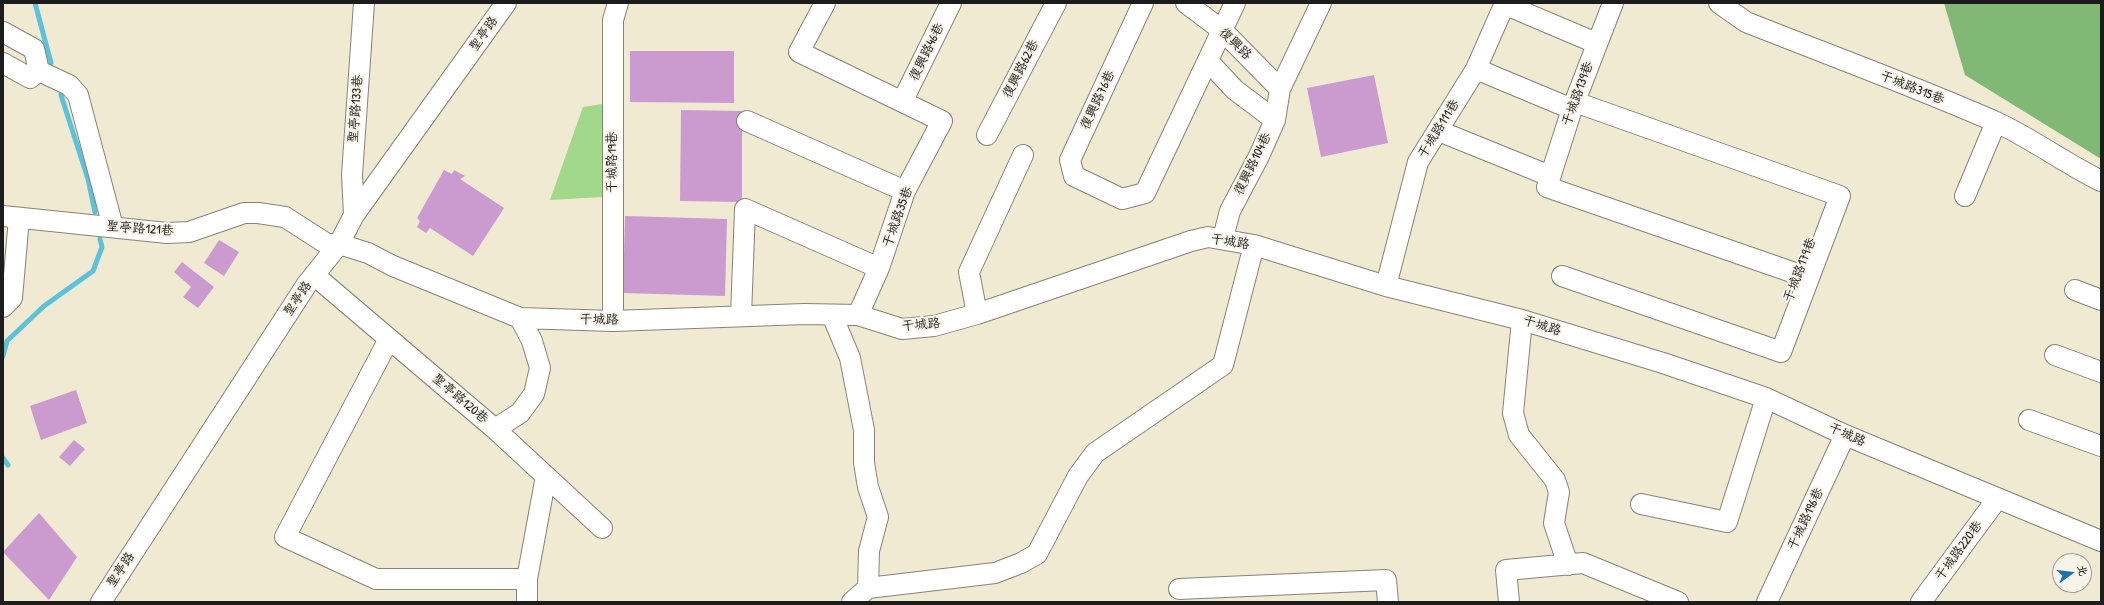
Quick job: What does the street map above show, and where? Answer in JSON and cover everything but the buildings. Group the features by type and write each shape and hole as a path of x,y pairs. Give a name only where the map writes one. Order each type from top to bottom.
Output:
{"street":[{"name":"聖亭路133巷","path":"354,215 352,175 364,3"},
{"name":"聖亭路","path":"101,602 314,276 339,244 354,215 506,3"},
{"name":"干城路19巷","path":"613,321 613,20 618,3"},
{"path":"825,3 799,52 903,100"},
{"name":"復興路46巷","path":"903,100 951,3"},
{"name":"復興路62巷","path":"988,135 1056,3"},
{"name":"復興路76巷","path":"1143,3 1070,160 1074,176 1096,188 1122,199 1145,193 1208,60"},
{"name":"復興路","path":"1186,3 1223,31 1280,89"},
{"path":"1235,3 1208,60 1235,90 1274,120"},
{"name":"復興路104巷","path":"1223,238 1230,211 1259,156 1274,120 1280,89 1321,3"},
{"path":"1505,3 1596,43"},
{"name":"干城路111巷","path":"1386,286 1418,162 1476,69 1505,3"},
{"name":"干城路139巷","path":"1549,182 1573,106 1596,43 1613,3"},
{"name":"干城路315巷","path":"1719,3 1746,22 1996,122 2039,143 2069,165 2101,181"},
{"path":"3,32 34,49 38,71"},
{"path":"3,64 30,78 38,71"},
{"path":"1476,69 1573,106"},
{"path":"38,71 69,85 78,95 113,227"},
{"name":"干城路35巷","path":"858,315 879,268 905,191 942,121 903,100"},
{"name":"干城路179巷","path":"1562,276 1775,350 1835,193 1573,106"},
{"path":"747,121 905,191"},
{"path":"1965,196 1996,122"},
{"path":"1439,130 1549,182 1804,276"},
{"path":"977,314 968,272 1023,155"},
{"path":"741,316 744,209 879,268"},
{"name":"聖亭路121巷","path":"11,217 167,233 189,232 244,213 258,213 285,217 327,244 339,244"},
{"path":"3,307 12,298 11,217"},
{"name":"干城路","path":"339,244 368,253 393,266 520,318 613,321 832,314 858,315 902,329 934,326 977,314 1191,241 1208,237 1223,238 1386,286 1522,320 1663,363 1766,398 1845,435 2101,541"},
{"path":"852,602 868,588 995,573 1021,563 1037,554 1078,476 1095,453 1223,365 1254,246"},
{"name":"聖亭路120巷","path":"314,276 495,429 602,528"},
{"path":"2075,290 2101,300"},
{"path":"832,314 850,358 864,430 864,463 868,488 878,518 869,551 868,588"},
{"path":"495,429 520,413 525,407 534,394 540,368 532,341 520,318"},
{"path":"1522,320 1513,413 1518,435 1555,480 1558,492 1554,523 1568,565"},
{"path":"389,339 285,537 376,579 527,579"},
{"path":"2055,355 2101,372"},
{"path":"1640,504 1727,522 1766,398"},
{"path":"2029,420 2101,446"},
{"name":"干城路196巷","path":"1767,602 1845,435"},
{"path":"527,602 527,579 546,476"},
{"name":"干城路220巷","path":"1921,602 1997,499"},
{"path":"1509,602 1506,570 1583,563 1678,602"},
{"path":"1179,589 1386,580 1388,602"}],"green space":[{"path":"1944,3 2101,3 2101,159 1965,75"},
{"path":"602,104 602,197 550,200 583,107"}],"waterway":[{"path":"35,3 51,63"},
{"path":"61,95 88,179 95,212"},
{"path":"3,356 7,341 44,306 93,271 102,247 100,239"},
{"path":"3,458 8,465"}]}
